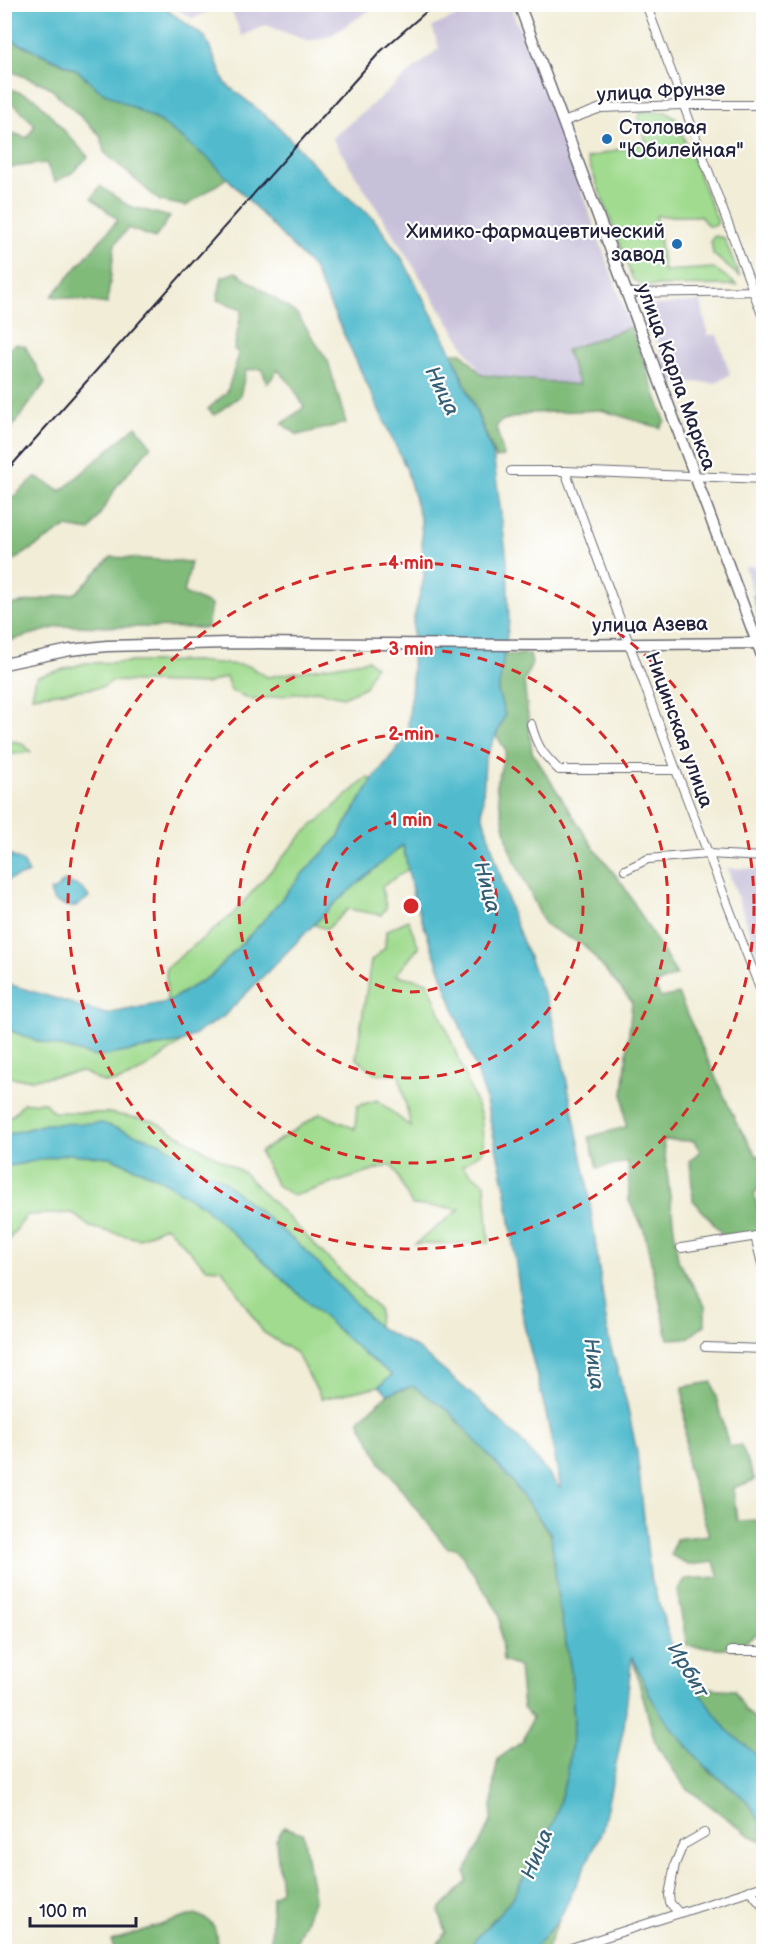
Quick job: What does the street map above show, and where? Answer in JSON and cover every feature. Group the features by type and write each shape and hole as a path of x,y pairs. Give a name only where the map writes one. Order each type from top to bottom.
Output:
{"street":[{"name":"улица Карла Маркса","path":"519,4 694,477 760,643 764,661"},
{"path":"646,4 764,320"},
{"name":"улица Фрунзе","path":"563,122 601,108 764,105"},
{"path":"626,293 764,291"},
{"path":"511,471 764,479"},
{"name":"Ницинская улица","path":"565,471 675,770 764,999"},
{"name":"улица Азева","path":"4,664 70,650 107,646 228,643 536,645 760,643"},
{"path":"531,723 536,742 542,753 559,770 675,770"},
{"path":"625,870 648,859 708,854 764,857"},
{"path":"681,1248 759,1235 764,1272"},
{"path":"705,1347 764,1349"},
{"path":"731,1651 764,1651"},
{"path":"679,1913 670,1903 669,1895 675,1864 684,1845 704,1833"},
{"path":"571,1948 764,1886"},
{"path":"750,1890 764,1907"}],"shaded area":[{"path":"171,5 221,5 193,19"},
{"path":"229,5 378,5 330,36 308,41 266,25 242,36"},
{"name":"Химико-фармацевтический завод","path":"481,5 510,5 561,135 631,327 566,349 580,385 482,375 332,138 439,48 432,27"},
{"path":"701,301 708,335 717,335 730,374 716,383 682,382 670,386 647,306"},
{"path":"745,566 763,566 763,594 753,596"},
{"path":"727,868 763,869 763,967 750,933"}],"green space":[{"path":"4,37 77,70 99,90 161,122 211,161 227,178 186,206 160,201 104,152 100,135 48,86 5,69"},
{"path":"5,87 35,98 88,157 72,173 55,182 46,163 5,168 5,133 7,131 27,138 35,125 16,106 5,100"},
{"path":"641,112 666,112 676,119 718,222 715,226 708,226 700,216 656,216 664,271 714,268 737,285 645,286 633,280 587,158 646,142 638,117"},
{"path":"100,186 129,206 170,217 155,238 128,228 115,244 107,304 52,296 118,220 92,198"},
{"path":"715,236 724,238 740,277 713,254 711,240"},
{"path":"236,272 297,314 328,361 346,423 298,435 282,424 304,407 291,384 278,370 267,384 262,369 246,370 240,396 214,415 208,409 227,392 239,354 234,349 242,309 217,300 222,277"},
{"path":"631,327 665,421 660,428 601,410 530,413 501,421 496,427 504,456 496,458 452,353 462,353 482,375 579,385 566,350"},
{"path":"15,344 25,346 45,383 5,437 5,353"},
{"path":"136,426 151,446 117,486 90,531 66,527 5,566 5,504 36,477 61,491"},
{"path":"111,557 191,562 184,593 211,605 207,628 61,626 5,642 5,606 76,593"},
{"path":"763,594 764,630 762,630 753,596"},
{"path":"530,654 532,663 524,682 532,752 591,844 623,885 677,975 654,985 661,998 678,994 736,1122 757,1156 763,1155 763,1187 754,1193 763,1232 726,1238 693,1200 690,1161 700,1151 694,1141 663,1140 678,1260 705,1306 705,1325 688,1338 668,1339 644,1230 629,1201 628,1162 597,1168 589,1137 626,1127 623,1094 632,1002 585,946 545,925 509,848 496,785 506,751 496,735 505,715 498,692 504,655"},
{"path":"368,660 375,666 365,687 343,697 316,691 253,700 231,691 226,677 206,684 112,681 103,687 32,696 36,677 85,663 196,661 249,666 267,677"},
{"path":"5,740 22,743 31,752 5,755"},
{"path":"367,778 373,779 337,839 304,872 265,919 212,975 167,1002 166,968 232,915 303,834"},
{"path":"403,845 408,869 382,887 386,908 381,915 348,909 327,929 314,925 335,902"},
{"path":"408,920 419,947 396,975 428,982 481,1116 484,1150 462,1166 485,1184 489,1243 415,1244 460,1209 412,1205 392,1165 293,1196 276,1184 260,1152 321,1113 355,1129 357,1106 377,1100 411,1127 399,1075 375,1074 356,1058 371,961 385,948 386,931"},
{"path":"4,1028 31,1039 97,1057 182,1042 145,1069 114,1082 104,1082 82,1072 23,1079 5,1076"},
{"path":"44,1102 53,1112 109,1113 154,1121 243,1172 379,1310 378,1327 304,1249 222,1180 46,1124 5,1135 5,1117 13,1115 23,1103"},
{"path":"68,1154 110,1157 158,1178 203,1206 364,1354 392,1375 379,1386 322,1399 296,1353 263,1332 222,1269 206,1268 166,1226 139,1239 90,1227 72,1213 27,1215 5,1245 5,1167"},
{"path":"712,1382 729,1447 741,1445 755,1480 733,1488 737,1521 760,1520 763,1534 763,1635 759,1633 735,1649 687,1646 677,1591 686,1579 719,1577 714,1562 688,1565 671,1555 676,1539 709,1535 687,1465 683,1387"},
{"path":"413,1386 449,1411 510,1479 551,1535 558,1599 571,1670 574,1722 568,1771 554,1822 512,1899 465,1951 433,1951 446,1932 439,1911 467,1881 465,1872 491,1821 498,1759 523,1741 532,1718 523,1708 519,1667 503,1661 499,1613 457,1548 447,1548 381,1463 359,1420 388,1394"},
{"path":"632,1656 653,1700 711,1773 740,1793 760,1819 763,1841 749,1835 684,1786 655,1742"},
{"path":"695,1687 734,1690 745,1710 763,1726 763,1761 726,1729"},
{"path":"284,1827 303,1833 314,1899 293,1951 271,1951 272,1897 281,1890 276,1840"},
{"path":"195,1914 208,1920 214,1927 217,1951 115,1951 111,1941"},
{"path":"559,1920 546,1951 531,1951"}],"water":[{"name":"Ница","path":"159,4 205,37 226,84 276,124 332,184 373,218 403,260 452,353 493,454 507,559 509,622 498,692 505,715 485,760 482,814 513,917 550,1010 563,1063 587,1182 609,1341 627,1404 637,1453 650,1575 677,1662 726,1729 764,1761 763,1833 758,1819 744,1798 704,1765 666,1721 652,1699 632,1657 624,1726 602,1831 559,1920 531,1951 465,1951 512,1899 554,1822 568,1771 574,1722 571,1670 558,1599 551,1534 510,1479 449,1411 413,1386 388,1394 379,1386 392,1375 364,1354 203,1206 158,1178 110,1157 68,1154 5,1167 5,1135 46,1124 102,1123 161,1143 222,1180 304,1249 378,1327 417,1348 477,1399 521,1441 561,1489 546,1413 524,1325 506,1192 484,1092 413,895 403,845 335,903 223,1017 182,1042 97,1057 31,1039 5,1028 5,983 106,1014 167,1002 212,975 265,919 304,872 337,839 373,779 407,736 412,684 413,622 424,578 421,521 406,468 313,268 211,161 161,122 99,90 77,70 5,37 5,5"},
{"path":"8,854 23,862 29,873 8,880 5,884 5,855"},
{"path":"64,881 81,887 89,897 71,907 53,900 50,891 56,889"}],"railway":[{"path":"4,474 381,51 435,4"}],"place":[{"name":"Столовая \"Юбилейная\"","path":"607,139"},
{"name":"Химико-фармацевтический завод","path":"677,244"}],"water label":[{"name":"Ирбит","path":"688,1670"}]}
